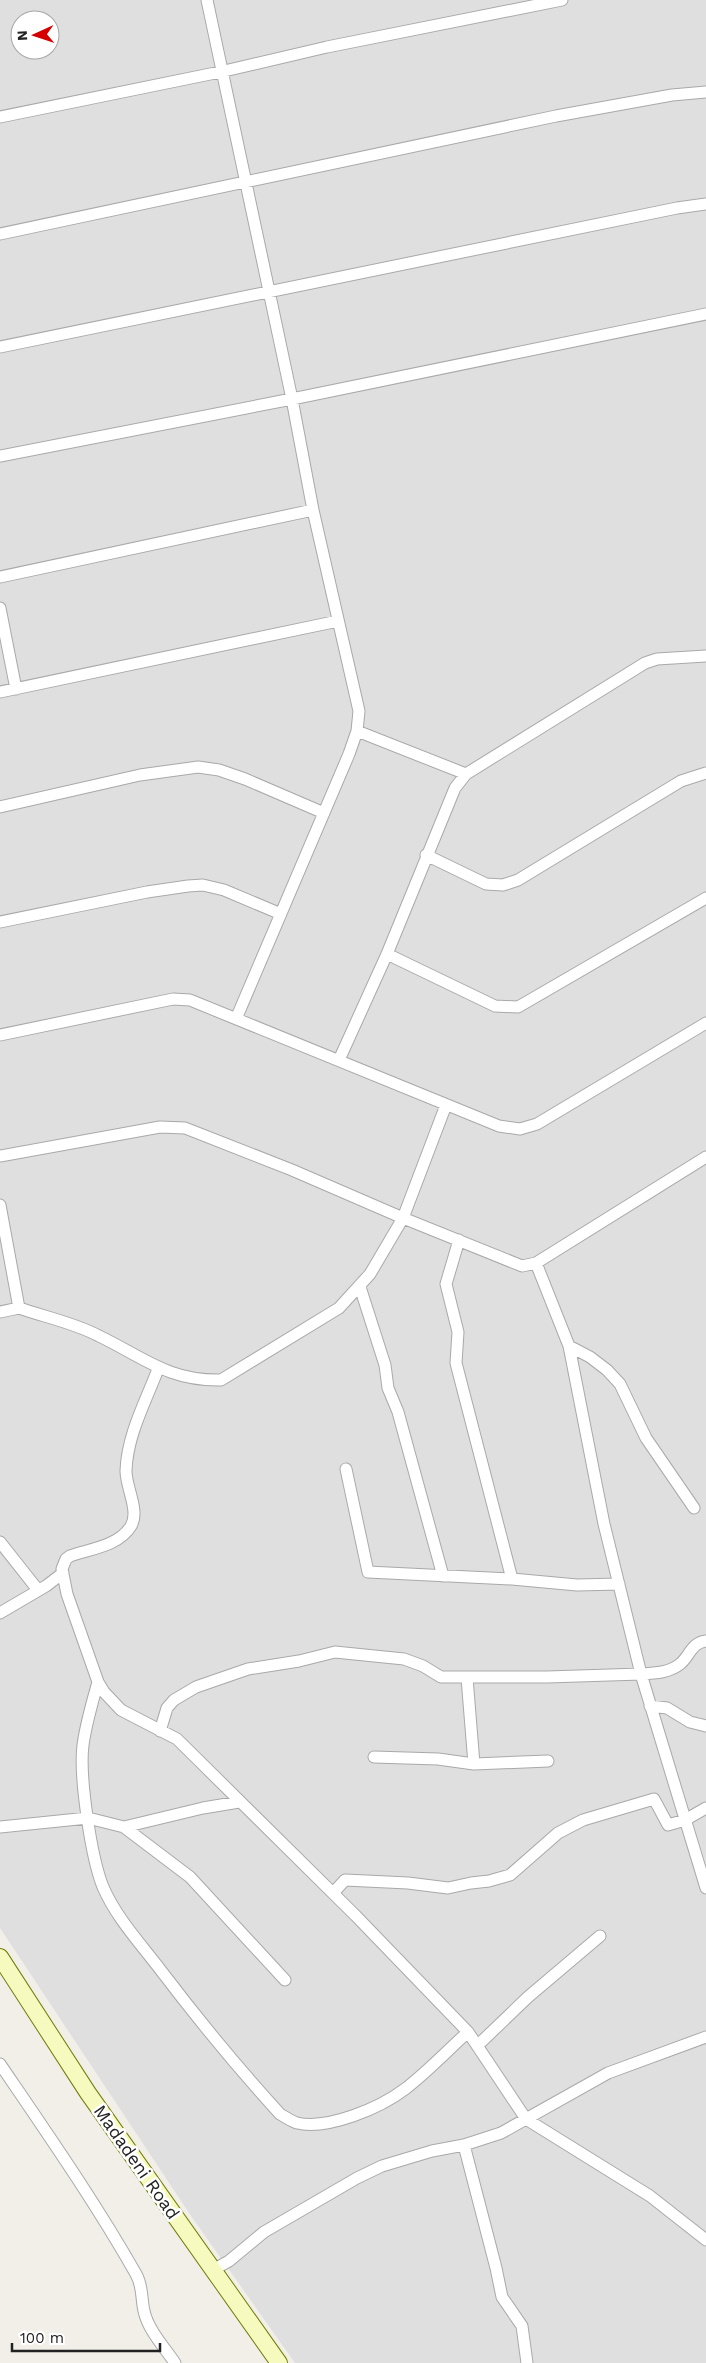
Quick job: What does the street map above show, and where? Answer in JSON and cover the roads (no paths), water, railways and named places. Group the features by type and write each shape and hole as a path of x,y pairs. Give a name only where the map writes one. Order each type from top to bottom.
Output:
{"street":[{"path":"207,0 220,72 246,181 292,399 312,510 359,711 357,731 282,914 236,1018"},
{"path":"0,117 220,72 327,47 562,0"},
{"path":"0,234 556,116 672,95 706,92"},
{"path":"0,347 677,208 706,204"},
{"path":"0,456 292,399 706,314"},
{"path":"0,577 312,510"},
{"path":"0,608 16,689"},
{"path":"0,692 338,621"},
{"path":"339,1060 386,954 455,788 466,774 644,663 657,659 706,656"},
{"path":"357,731 466,774"},
{"path":"0,807 140,775 198,767 219,770 236,776 324,812"},
{"path":"426,855 486,884 503,885 518,880 681,781 706,774"},
{"path":"0,922 147,892 202,885 224,890 282,914"},
{"path":"386,954 495,1006 518,1007 706,898"},
{"path":"0,1035 173,999 190,1000 499,1126 520,1129 529,1127 706,1023"},
{"path":"0,1312 19,1308 98,1335 158,1368 203,1380 221,1380 339,1308 360,1287 370,1274 403,1218 446,1105"},
{"path":"0,1156 160,1127 185,1128 292,1170 403,1218 522,1266 536,1263 706,1157"},
{"path":"0,1205 19,1308"},
{"path":"459,1240 446,1288 458,1332 456,1363 512,1579"},
{"path":"536,1263 568,1346 604,1524 641,1674 706,1888"},
{"path":"360,1287 386,1365 388,1388 398,1412 443,1576"},
{"path":"568,1346 590,1357 607,1370 620,1384 646,1438 694,1508"},
{"path":"158,1368 135,1429 128,1458 126,1482 134,1515 131,1526 115,1542 70,1556 66,1559 63,1573 67,1594 98,1682 104,1692 121,1710 177,1739 333,1893 468,2032 526,2119 650,2196 706,2240"},
{"path":"346,1469 368,1572 512,1579 577,1585 619,1584"},
{"path":"0,1542 38,1590"},
{"path":"0,1613 63,1573"},
{"path":"160,1731 167,1708 174,1700 196,1688 248,1669 299,1661 334,1652 404,1659 423,1666 441,1678 641,1674 672,1669 681,1664 694,1645 706,1641"},
{"path":"467,1678 474,1764"},
{"path":"98,1682 86,1728 82,1753 88,1818 96,1862 112,1905 186,2004 280,2114 296,2122 314,2124 336,2121 370,2108 404,2090 468,2032"},
{"path":"650,1706 667,1708 690,1722 706,1726"},
{"path":"374,1757 438,1759 474,1764 548,1762"},
{"path":"333,1893 345,1880 400,1882 448,1888 496,1879 510,1875 558,1833 583,1820 654,1799 668,1826 685,1820 706,1808"},
{"path":"124,1827 203,1808 239,1802"},
{"path":"0,1827 88,1818 124,1827 190,1878 286,1980"},
{"path":"478,2045 528,1997 600,1936"},
{"name":"Madadeni Road","path":"0,1956 88,2093 279,2363"},
{"path":"213,2270 230,2261 264,2232 356,2178 382,2166 432,2151 464,2145 501,2133 608,2072 706,2037"},
{"path":"0,2064 93,2202 136,2275 142,2293 144,2312 150,2326 175,2363"},
{"path":"464,2145 496,2268 499,2288 506,2304 522,2326 527,2363"}]}
